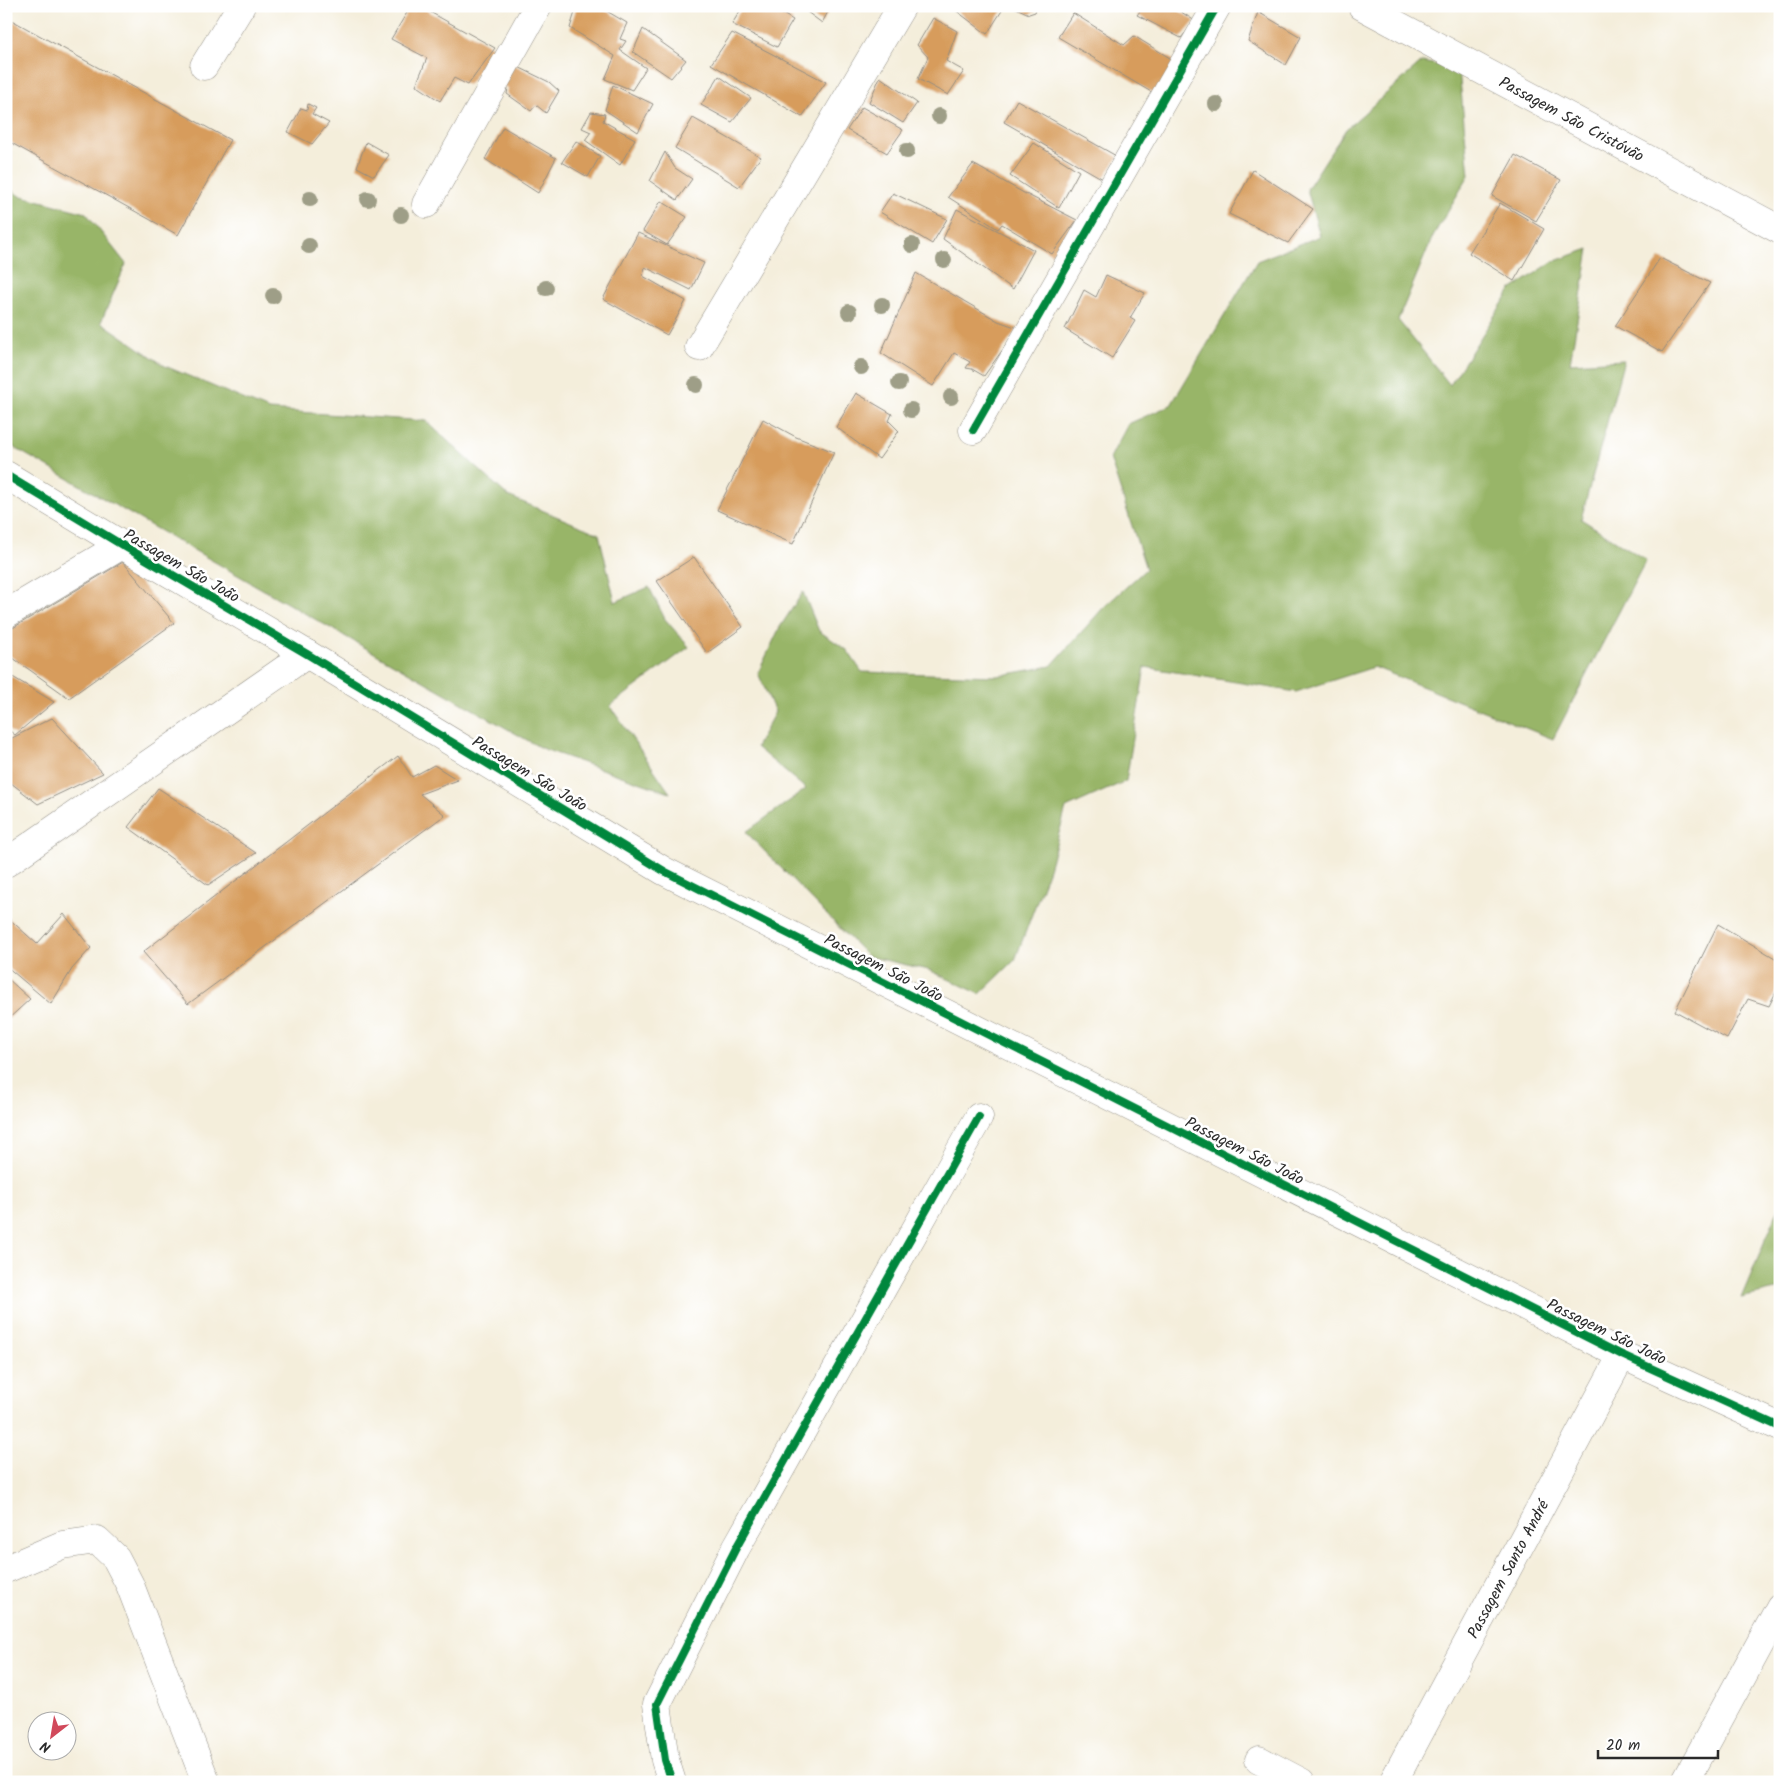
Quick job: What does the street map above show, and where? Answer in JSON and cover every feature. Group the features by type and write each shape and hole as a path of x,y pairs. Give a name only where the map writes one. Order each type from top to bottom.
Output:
{"street":[{"path":"204,66 241,6"},
{"path":"426,204 538,6"},
{"path":"699,346 902,6"},
{"path":"973,430 1217,6"},
{"name":"Passagem São Cristóvão","path":"1362,6 1780,230"},
{"name":"Passagem São João","path":"6,475 307,654 664,871 1622,1355 1780,1427"},
{"path":"6,614 122,545"},
{"path":"6,863 307,654"},
{"path":"672,1782 665,1760 657,1704 736,1548 979,1117"},
{"name":"Passagem Santo André","path":"1393,1782 1622,1355"},
{"path":"6,1570 62,1545 97,1540 116,1558 130,1585 206,1782"},
{"path":"1685,1782 1780,1607"},
{"path":"1259,1760 1301,1782"}],"green space":[{"path":"1422,62 1459,69 1469,175 1433,236 1398,320 1450,385 1511,290 1552,262 1589,249 1570,363 1624,360 1581,519 1646,560 1553,739 1374,667 1296,692 1145,667 1126,781 1066,808 1049,869 1015,960 980,994 929,970 867,956 746,832 806,789 756,747 775,712 758,673 780,627 803,592 819,631 847,650 862,672 997,676 1051,666 1104,607 1146,569 1110,458 1128,424 1171,405 1257,261 1320,236 1307,189 1346,129"},
{"path":"6,186 18,195 86,213 126,264 101,322 165,366 269,410 426,421 508,496 599,534 615,602 649,587 665,619 689,647 610,706 670,793 541,748 6,443"},
{"path":"1780,1206 1780,1289 1741,1298"}],"building":[{"path":"411,6 419,6 495,48 468,85 454,78 440,101 416,85 427,58 391,39"},
{"path":"577,6 598,6 627,23 620,39 626,41 620,50 646,68 632,90 605,79 615,56 570,28"},
{"path":"743,6 769,6 793,20 777,47 732,24"},
{"path":"799,6 831,6 822,23"},
{"path":"950,6 1005,6 987,34"},
{"path":"1012,6 1038,6 1035,12 1029,14"},
{"path":"1144,6 1172,6 1195,21 1181,38 1137,15"},
{"path":"1258,12 1301,37 1286,65 1248,41"},
{"path":"1073,13 1124,45 1134,36 1178,63 1158,96 1058,37"},
{"path":"6,17 230,140 178,235 6,140"},
{"path":"933,18 957,31 946,61 964,71 948,95 918,79 928,57 917,45"},
{"path":"643,29 686,60 671,78 633,52"},
{"path":"732,33 826,82 802,117 711,64"},
{"path":"508,62 549,82 559,91 546,113 536,105 531,111 507,94 508,88 499,84"},
{"path":"719,76 751,98 732,122 701,105"},
{"path":"880,77 917,103 903,123 869,102"},
{"path":"613,85 653,104 638,132 605,110"},
{"path":"1017,100 1118,157 1103,179 1004,122"},
{"path":"308,104 316,108 312,114 329,123 312,144 288,132 301,108 307,110"},
{"path":"862,107 903,130 887,153 847,130"},
{"path":"591,112 605,114 603,121 635,139 620,165 585,140 591,132 582,128"},
{"path":"693,118 761,157 739,187 675,148"},
{"path":"503,127 556,158 538,193 485,159"},
{"path":"576,141 600,156 588,177 562,162"},
{"path":"366,142 389,155 374,176 357,167"},
{"path":"1034,143 1079,171 1059,208 1010,176"},
{"path":"665,152 675,168 692,179 677,200 650,181"},
{"path":"1515,155 1561,180 1536,221 1492,196"},
{"path":"973,164 1077,220 1052,254 1002,224 998,229 948,197"},
{"path":"1253,170 1313,209 1288,243 1229,214"},
{"path":"893,193 947,219 932,244 880,212"},
{"path":"661,201 687,217 667,245 643,231"},
{"path":"1500,203 1544,229 1514,281 1469,253"},
{"path":"957,209 1034,250 1013,289 943,239"},
{"path":"638,233 704,263 691,290 645,267 643,276 686,301 667,335 603,299"},
{"path":"1660,258 1710,283 1662,352 1615,326"},
{"path":"916,273 998,321 1018,328 984,376 972,369 966,368 970,362 954,353 933,386 881,353"},
{"path":"1106,275 1145,293 1130,318 1135,321 1112,358 1065,329 1084,290 1096,297"},
{"path":"856,393 892,414 889,421 899,431 879,459 836,427"},
{"path":"763,419 796,437 834,452 793,544 717,510"},
{"path":"694,557 743,627 707,653 657,581"},
{"path":"123,562 174,623 69,698 6,653 6,632"},
{"path":"6,673 54,702 15,735 6,728"},
{"path":"52,718 103,773 38,804 6,779 6,741"},
{"path":"398,756 412,777 434,765 458,780 420,794 445,815 188,1004 143,952"},
{"path":"158,788 256,853 208,885 128,827"},
{"path":"64,914 91,948 72,969 51,1004 6,966 6,916 37,944"},
{"path":"1718,924 1780,961 1780,984 1769,1006 1748,999 1727,1039 1675,1011"},
{"path":"6,977 30,999 6,1021"}],"cycle path":[{"path":"973,430 1217,6"},
{"path":"6,475 307,654 664,871 1622,1355 1780,1427"},
{"path":"672,1782 665,1760 657,1704 736,1548 979,1117"}]}
